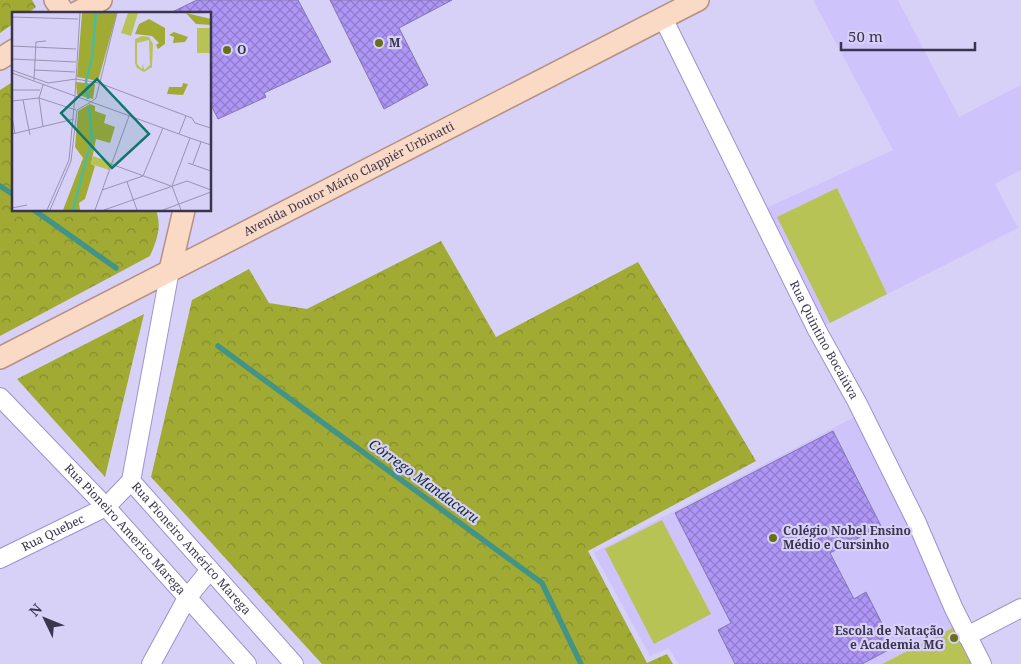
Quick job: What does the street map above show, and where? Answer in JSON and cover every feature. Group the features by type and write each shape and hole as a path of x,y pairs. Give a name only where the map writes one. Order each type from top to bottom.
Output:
{"main road":[{"path":"55,0 64,12"},
{"path":"78,12 101,0"},
{"name":"Avenida Doutor Mário Clappiér Urbinatti","path":"0,358 698,0"},
{"path":"0,59 12,51"},
{"path":"170,270 184,211"}],"street":[{"name":"Rua Quintino Bocaiúva","path":"663,18 817,330 857,402 913,514 967,636 982,664"},
{"name":"Rua Pioneiro Américo Marega","path":"170,270 132,481 294,664"},
{"name":"Rua Pioneiro Americo Marega","path":"0,397 106,507 247,664"},
{"name":"Rua Quebec","path":"0,560 106,507 132,481"},
{"path":"151,664 187,598 210,570"},
{"path":"967,636 1021,608"}],"shaded area":[{"path":"813,0 898,0 959,117 1021,85 1021,170 995,184 1018,228 818,329 760,211 893,150"},
{"name":"Colégio Nobel Ensino Médio e Cursinho","path":"860,414 966,621 882,664 678,664 669,648 650,656 594,553"}],"green space":[{"path":"0,0 32,0 36,7 30,12 12,12 12,24 0,33"},
{"path":"12,82 12,211 156,211 159,228 150,256 0,336 0,90"},
{"path":"837,188 887,294 830,323 777,217"},
{"path":"441,241 496,337 638,262 756,461 588,551 647,663 667,654 673,664 322,664 151,477 192,300 249,269 269,303 307,309"},
{"path":"144,314 105,477 17,379"},
{"path":"662,520 711,614 654,644 605,549"},
{"name":"Escola de Natação e Academia MG","path":"966,621 988,664 882,664"}],"building":[{"path":"197,0 298,0 331,62 264,93 266,97 218,119 211,105 211,12 172,12"},
{"name":"M","path":"330,0 452,0 399,28 428,85 384,109"},
{"path":"833,431 881,526 830,553 854,599 866,592 894,647 862,664 735,664 718,630 731,623 675,513"}],"waterway":[{"name":"Córrego Mandacaru","path":"0,186 12,194"},
{"name":"Córrego Mandacaru","path":"35,211 116,268"},
{"name":"Córrego Mandacaru","path":"218,346 542,583 581,664"}],"place":[{"name":"M","path":"379,43"},
{"name":"O","path":"227,50"},
{"name":"Colégio Nobel Ensino Médio e Cursinho","path":"773,538"},
{"name":"Escola de Natação e Academia MG","path":"954,638"}]}
